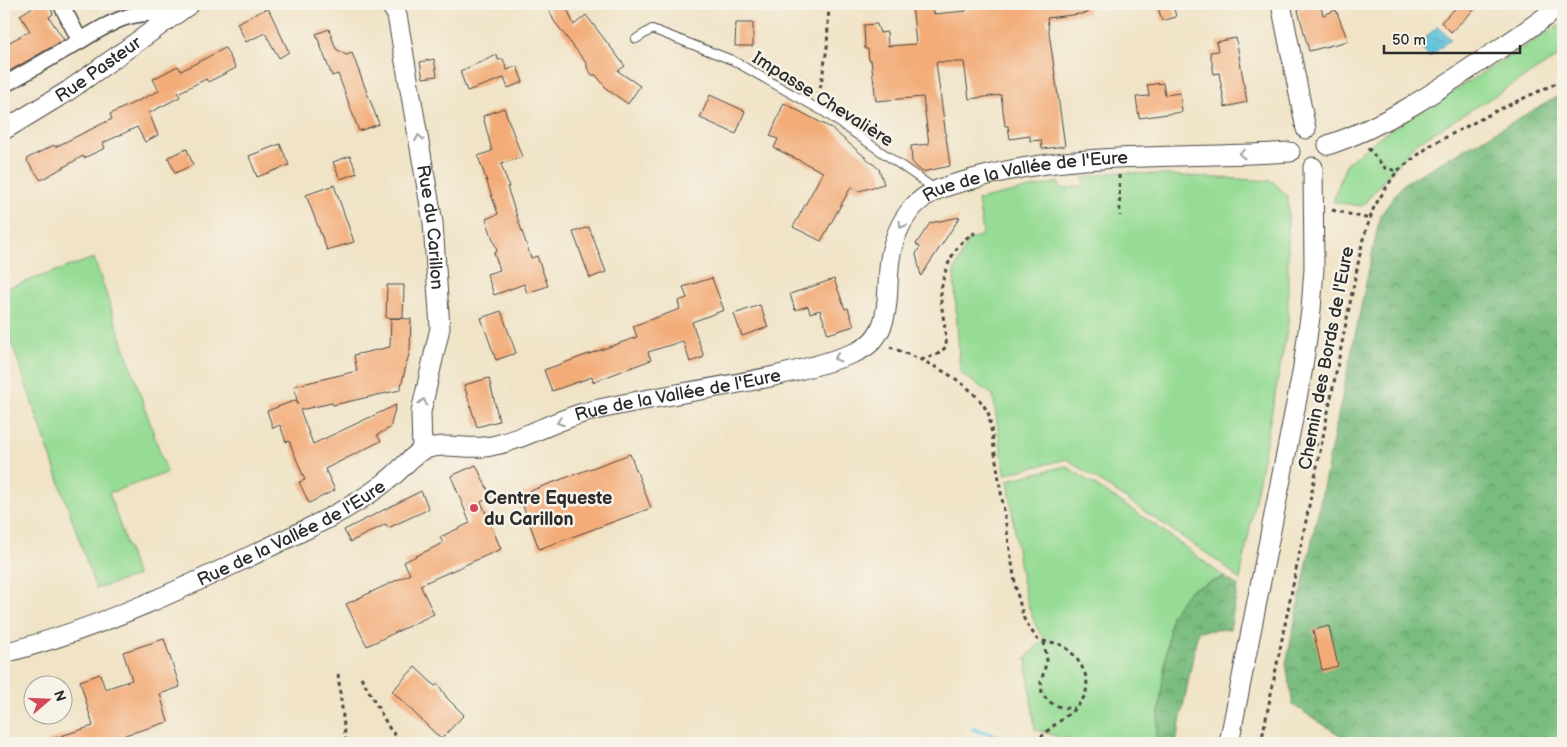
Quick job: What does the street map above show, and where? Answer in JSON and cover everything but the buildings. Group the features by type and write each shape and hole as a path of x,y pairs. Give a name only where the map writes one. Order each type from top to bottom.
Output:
{"street":[{"path":"61,4 80,41"},
{"name":"Rue Pasteur","path":"4,130 68,91 190,4"},
{"path":"1281,4 1306,129"},
{"path":"1328,145 1357,135 1432,94 1543,20 1561,4"},
{"name":"Rue du Carillon","path":"386,9 397,15 433,223 440,328 421,412 422,451"},
{"path":"4,85 80,41 132,14 153,11 174,14"},
{"path":"1306,129 1312,129 1322,134 1328,145 1323,161 1313,167 1302,166 1296,162 1290,152 1295,135 1306,129"},
{"name":"Rue de la Vallée de l'Eure","path":"4,653 39,644 168,596 330,518 387,482 422,451 433,448 490,447 585,412 800,369 857,352 873,341 885,320 889,297 890,259 898,229 913,207 934,189 1012,168 1109,157 1290,152"},
{"path":"1229,743 1307,337 1314,268 1313,167"}],"lane":[{"name":"Impasse Chevalière","path":"636,39 652,29 732,60 817,109 934,189"}],"path":[{"path":"347,4 386,9"},
{"path":"817,109 827,48 829,4"},
{"name":"Chemin des Bords de l'Eure","path":"1261,743 1364,239 1374,207 1397,171 1431,145 1531,94 1563,80"},
{"path":"1357,135 1386,168 1397,171"},
{"path":"1119,167 1120,216"},
{"path":"921,360 938,354 946,347 947,332 941,294 944,278 956,249 966,237 975,233"},
{"path":"873,341 921,360 978,396 986,408 1016,589 1024,619 1030,632 1037,639 1064,646 1079,661 1087,677 1086,695 1075,708 1038,742"},
{"path":"1044,642 1047,660 1041,682 1042,694 1050,704 1064,708 1075,708"},
{"path":"338,674 346,743"},
{"path":"361,677 391,731 404,743"},
{"path":"1038,742 1047,743"}],"green space":[{"path":"1563,23 1563,54 1415,144 1362,206 1333,202 1346,164 1382,135"},
{"path":"1557,97 1563,97 1563,737 1545,743 1352,743 1293,705 1286,664 1380,216 1404,183"},
{"path":"1115,172 1272,181 1288,196 1288,325 1240,580 1221,563 1067,459 1005,474 993,395 960,373 954,272 968,241 983,234 978,200 1058,182 1062,189 1085,185 1083,178"},
{"path":"94,258 167,473 109,493 137,576 96,589 9,335 4,336 4,289"},
{"path":"1066,466 1161,529 1224,577 1190,590 1171,615 1155,743 1078,743 1035,729 1026,658 1044,639 1036,625 1023,586 1008,480"},
{"path":"1224,577 1238,586 1230,629 1198,631 1176,743 1155,743 1171,615 1190,590"}],"water":[{"path":"1438,26 1450,39 1429,58 1419,44"}],"waterway":[{"path":"974,729 1018,743"}],"place":[{"name":"Centre Equeste du Carillon","path":"474,508"}]}
